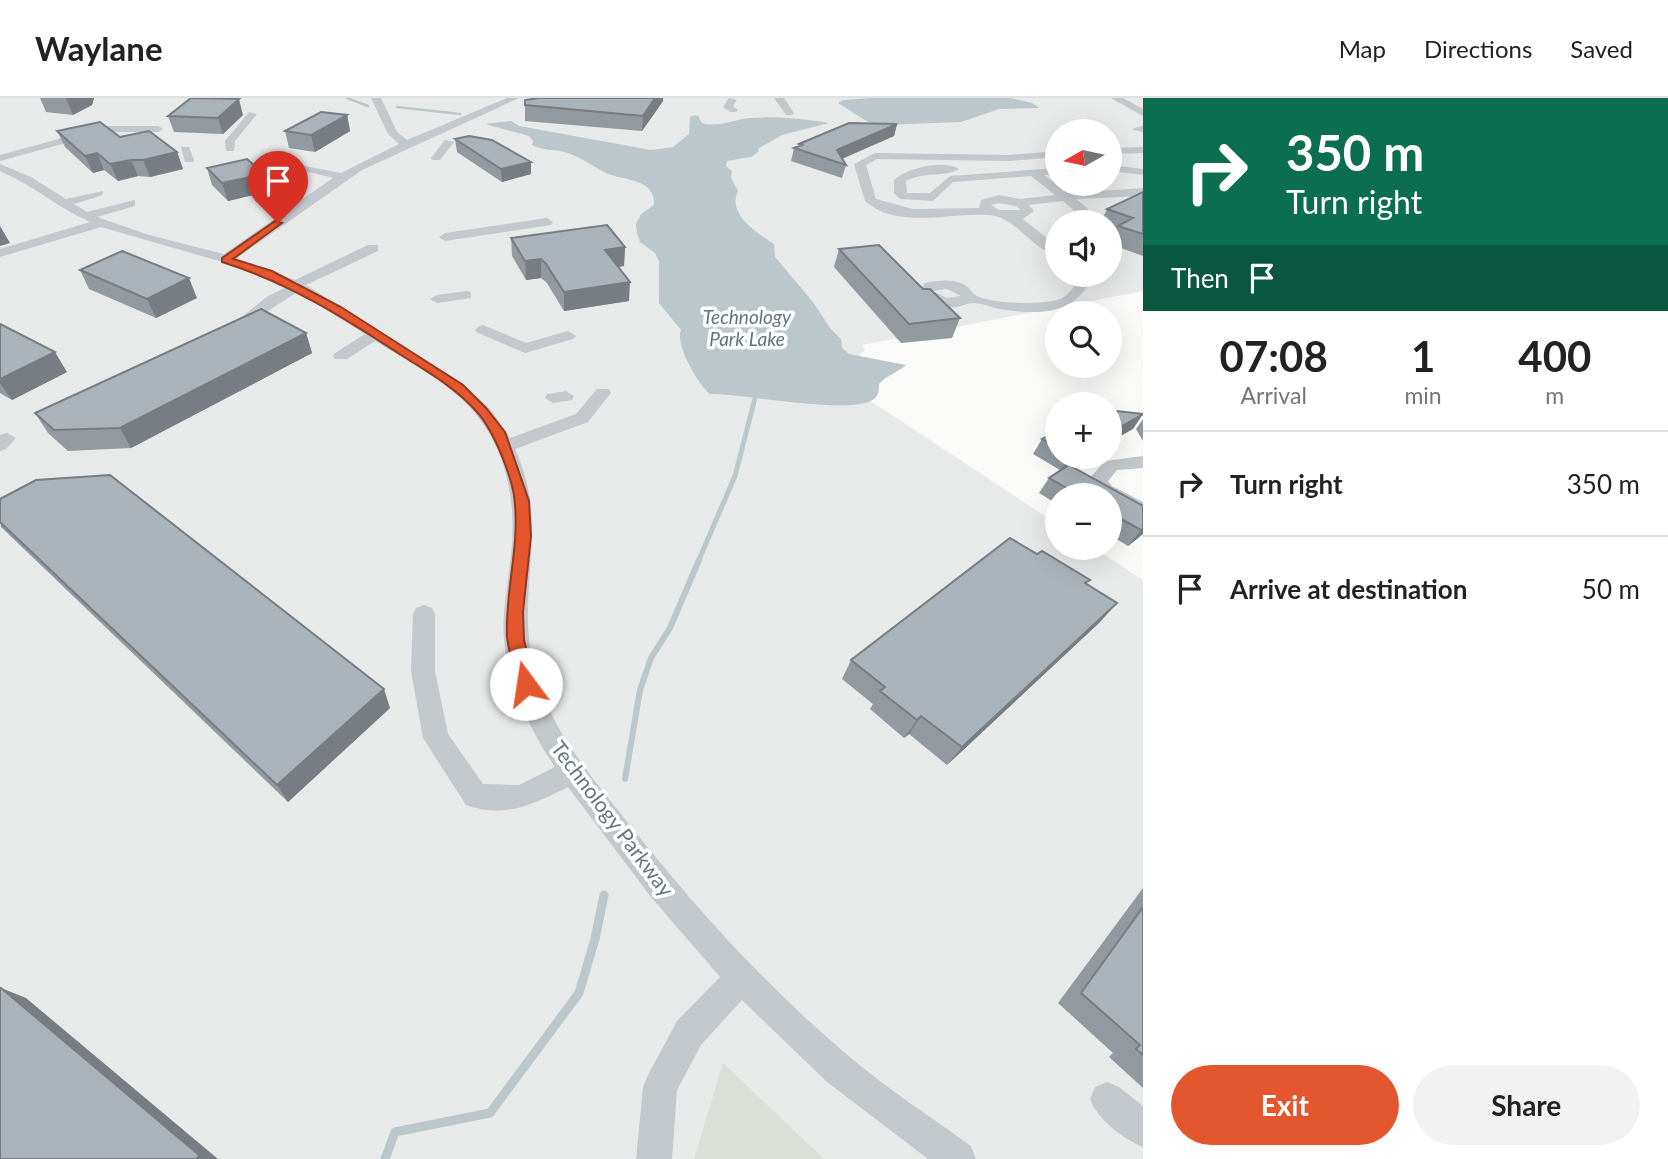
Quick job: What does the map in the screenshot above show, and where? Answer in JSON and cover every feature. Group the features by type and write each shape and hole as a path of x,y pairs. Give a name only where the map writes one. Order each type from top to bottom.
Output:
{"street":[{"path":"376,98 393,134 405,144"},
{"path":"226,260 342,177 366,163 514,98"},
{"path":"488,100 503,104"},
{"path":"0,158 106,129 158,128"},
{"path":"106,129 123,137"},
{"path":"426,136 461,143"},
{"path":"436,158 449,142"},
{"path":"1122,151 1143,150"},
{"path":"1020,204 1025,207 1026,214 1012,216 989,211 935,214 902,211 871,201 860,164 875,156 950,155 1009,158 1045,154"},
{"path":"950,155 976,177"},
{"path":"1122,166 1143,163"},
{"path":"293,165 342,177"},
{"name":"Technology Parkway","path":"0,167 21,176 62,204 94,220 158,242 269,273 375,334 458,387 482,410 506,446 522,501 523,536 515,612 516,640 526,684 549,737 572,772 666,894 741,978 841,1073 958,1159"},
{"path":"964,168 915,171 900,180 900,193 904,196 933,197 950,180 1045,171"},
{"path":"1122,169 1143,172"},
{"path":"1033,172 1082,210"},
{"path":"989,211 985,203 990,200 1020,204 1062,197 1143,192"},
{"path":"62,204 99,193"},
{"path":"0,253 94,220 131,203"},
{"path":"1012,216 1045,244"},
{"path":"445,237 547,222"},
{"path":"135,253 158,242"},
{"path":"249,318 273,299 373,248"},
{"path":"437,299 465,294"},
{"path":"341,356 375,334"},
{"path":"1143,463 1112,466 1098,480 1105,490 1143,510"},
{"path":"424,614 423,671 436,738 476,796 521,797 572,772"},
{"path":"654,1159 660,1087 689,1033 741,978"},
{"path":"1107,1099 1143,1129"}],"lane":[{"path":"779,98 789,113"},
{"path":"1116,98 1143,113"},
{"path":"230,149 230,141 252,114"},
{"path":"347,160 366,163"},
{"path":"969,299 1013,307 1050,306 1070,301 1084,287"},
{"path":"483,330 525,348 568,336"},
{"path":"506,446 582,418 603,393"}],"shaded area":[{"path":"0,98 1143,98 1143,291 1091,301 1045,301 1045,310 862,345 865,350 839,380 1045,516 1045,560 1112,560 1143,580 1143,1159 0,1159"},
{"path":"723,1063 824,1159 694,1159"}],"water":[{"path":"1011,98 1032,103 1039,108 999,109 961,122 883,125 868,122 838,103 843,100"},
{"name":"Technology Park Lake","path":"698,116 702,123 708,124 761,117 829,123 782,135 759,148 751,157 727,161 726,166 732,171 731,178 738,191 736,207 740,215 752,228 774,244 775,257 841,339 842,348 849,354 906,365 879,384 878,394 874,399 862,404 821,405 710,394 684,354 681,330 659,303 659,261 655,253 640,242 637,233 636,224 641,214 654,205 649,189 636,181 604,172 569,153 532,145 533,141 529,136 485,124 511,121 519,126 651,150 673,147 689,134 690,117"}],"building":[{"path":"191,98 239,99 218,118 168,116"},
{"path":"655,98 643,116 525,105 525,100"},
{"path":"321,112 347,115 311,135 285,131"},
{"path":"100,122 120,137 149,131 177,152 110,164 97,153 85,156 57,131"},
{"path":"849,123 897,124 837,150 846,165 794,148 802,145 799,144"},
{"path":"469,136 492,140 531,162 501,169 455,139"},
{"path":"247,159 264,174 222,183 207,168"},
{"path":"1143,192 1143,234 1122,227 1122,224 1133,218 1122,214 1122,210 1107,209"},
{"path":"607,225 625,247 605,250 630,282 564,292 546,264 541,259 525,261 511,238"},
{"path":"879,245 923,289 930,289 960,318 909,324 839,249"},
{"path":"122,251 189,278 147,299 80,270"},
{"path":"261,309 306,333 120,428 54,430 35,413"},
{"path":"0,324 55,352 0,379"},
{"path":"1122,412 1143,414 1122,426"},
{"path":"1063,469 1076,469 1101,483 1058,483 1049,478"},
{"path":"110,475 384,689 277,785 0,522 0,499 36,480"},
{"path":"1122,494 1143,506 1141,530 1122,520"},
{"path":"1010,538 1037,554 1042,551 1045,553 1045,560 1057,560 1090,580 1085,583 1117,603 962,747 921,716 917,720 880,691 885,687 851,660"},
{"path":"1143,907 1143,1055 1136,1049 1140,1045 1081,993"},
{"path":"0,988 199,1155 197,1159 0,1159"}],"waterway":[{"path":"347,98 368,106"},
{"path":"397,107 460,114"},
{"path":"698,562 735,476 755,398"},
{"path":"625,779 640,690 651,658 670,628 699,560"},
{"path":"385,1159 395,1132 490,1113 579,993 595,939 604,895"}],"route":[{"path":"278,223 226,260 269,273 337,309 458,387 482,410 506,446 522,501 523,536 515,612 516,640 526,684"}]}
